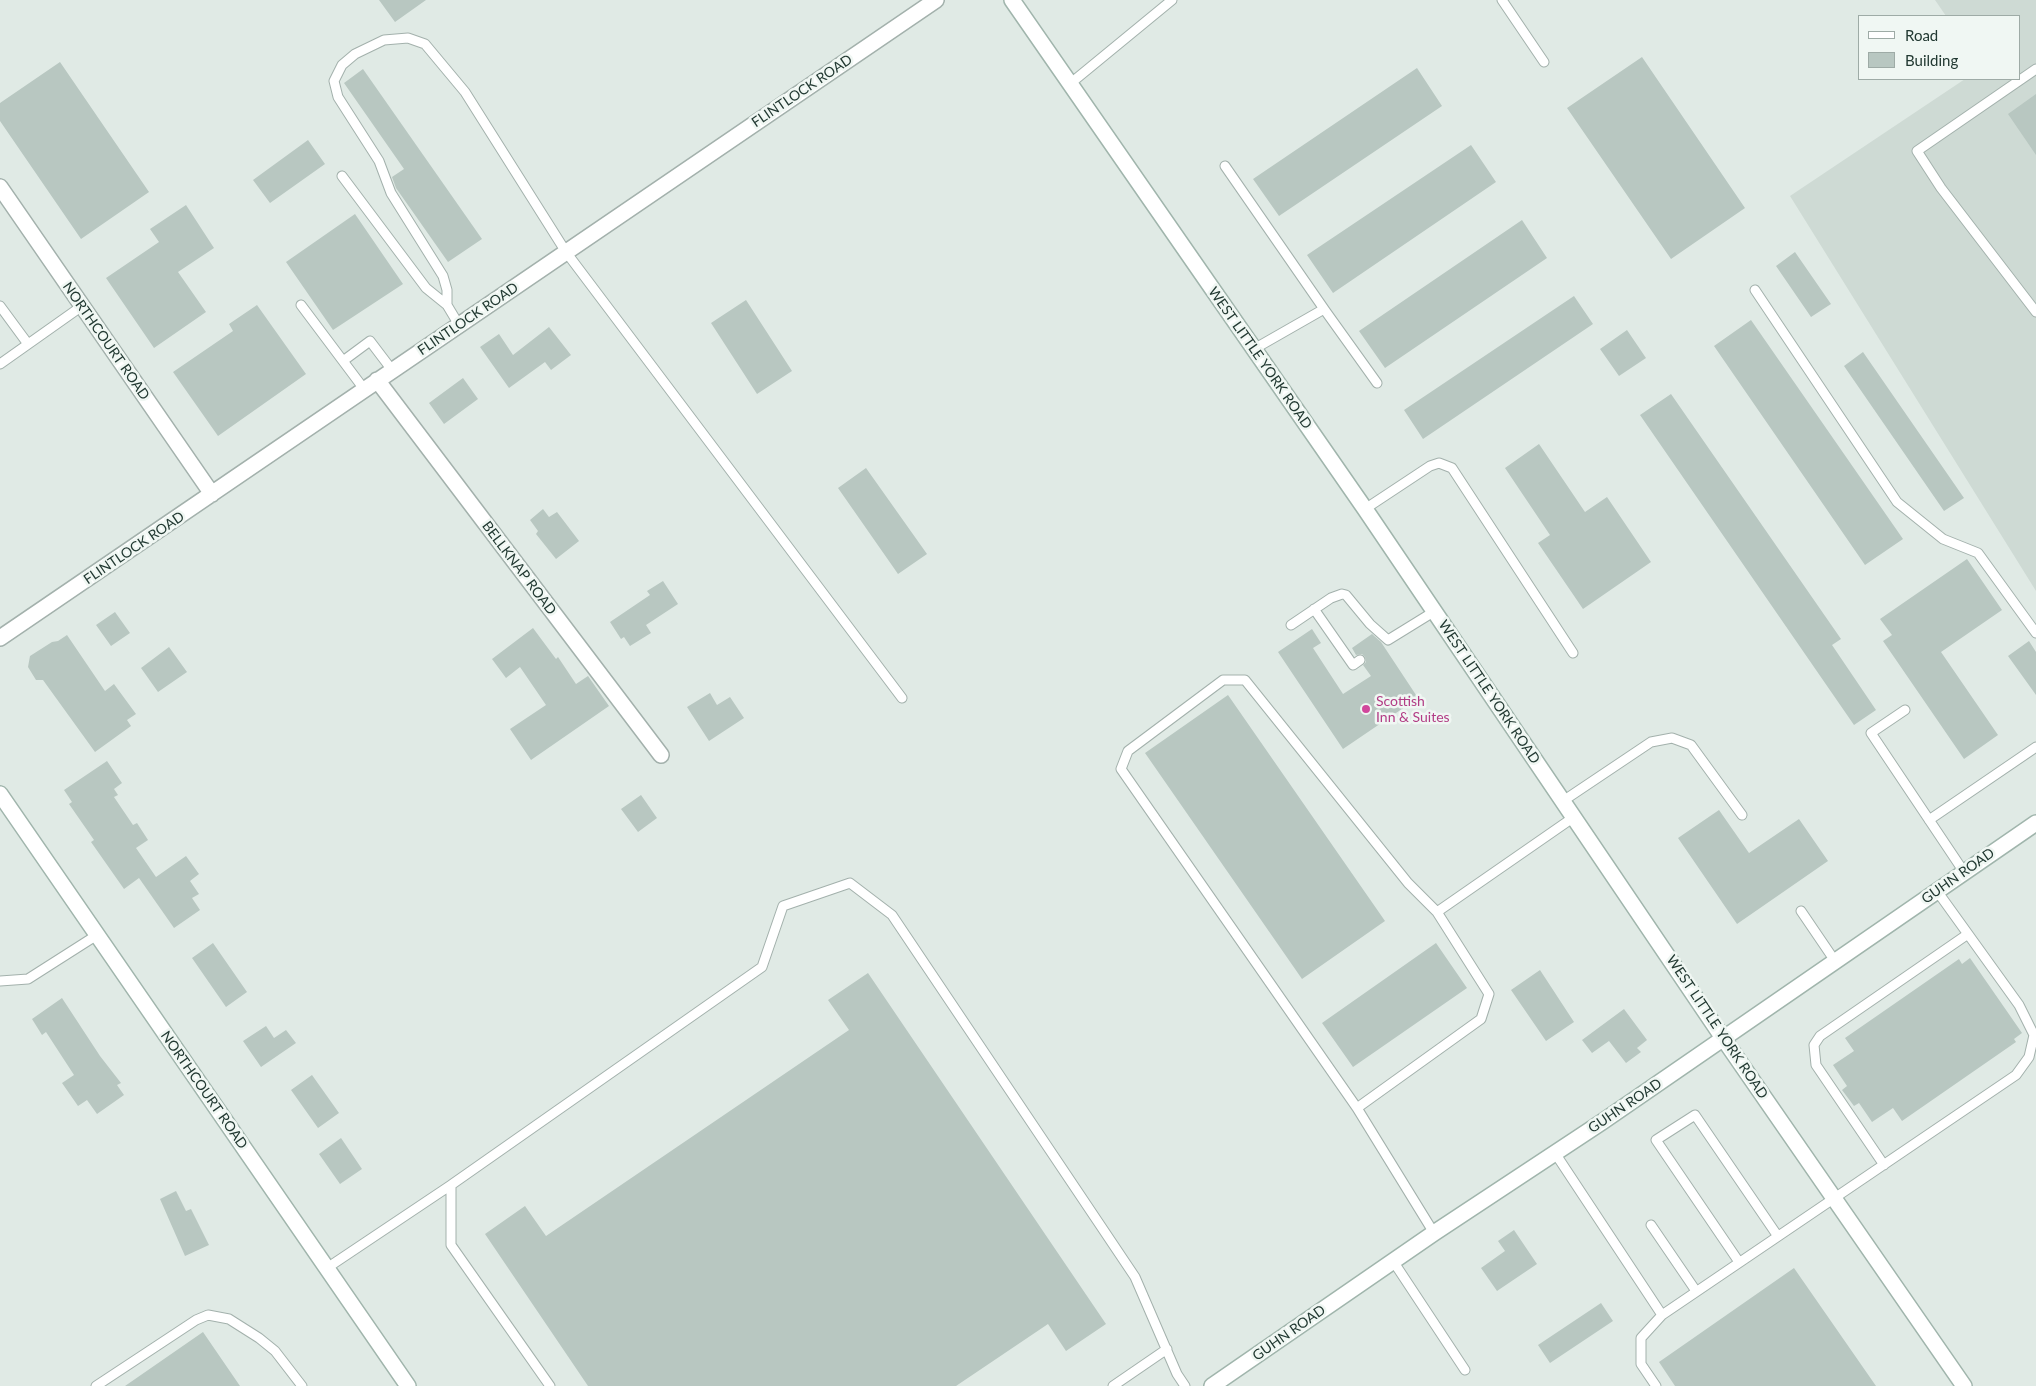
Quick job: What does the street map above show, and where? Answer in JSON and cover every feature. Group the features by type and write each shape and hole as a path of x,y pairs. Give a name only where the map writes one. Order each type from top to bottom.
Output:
{"street":[{"name":"FLINTLOCK ROAD","path":"0,638 936,0"},
{"name":"WEST LITTLE YORK ROAD","path":"1012,0 1365,509 1723,1038 1964,1386"},
{"name":"NORTHCOURT ROAD","path":"0,187 212,494"},
{"name":"BELLKNAP ROAD","path":"377,380 660,755"},
{"name":"NORTHCOURT ROAD","path":"0,794 408,1386"},
{"name":"GUHN ROAD","path":"1212,1386 2036,823"}],"lane":[{"path":"1070,83 1172,0"},
{"path":"1502,0 1544,62"},
{"path":"447,305 447,290 443,276 391,193 383,176 379,160 338,97 334,81 342,65 355,54 384,40 408,38 425,44 466,92 566,252 902,698"},
{"path":"2021,79 2036,69"},
{"path":"2020,80 1917,151 1941,188 2036,312"},
{"path":"1225,166 1324,310 1377,383"},
{"path":"342,176 426,288 447,305 459,325"},
{"path":"1755,290 1897,502 1943,539 1978,554 2036,633"},
{"path":"301,305 364,389"},
{"path":"0,306 28,344"},
{"path":"0,364 82,306"},
{"path":"1254,349 1324,310"},
{"path":"343,361 370,341 392,370"},
{"path":"1365,509 1430,466 1439,463 1452,468 1573,653"},
{"path":"1291,625 1331,598 1342,594 1346,595 1386,642 1434,611"},
{"path":"1314,609 1353,665 1360,660"},
{"path":"1357,1108 1481,1019 1489,994 1437,912 1408,883 1245,680 1223,680 1128,751 1121,769 1357,1108 1434,1233"},
{"path":"1905,710 1871,733 1964,872"},
{"path":"1563,801 1651,742 1672,738 1691,745 1742,815"},
{"path":"1929,820 2036,747"},
{"path":"1437,912 1574,817"},
{"path":"327,1268 451,1185 762,967 783,906 850,883 892,915 1135,1277 1185,1386"},
{"path":"1656,1386 1641,1364 1641,1338 1662,1315 1777,1235 2016,1075 2029,1056 2034,1035 2019,1005 1937,891"},
{"path":"1801,911 1835,961"},
{"path":"1884,1164 1816,1065 1814,1045 1820,1036 1968,934"},
{"path":"0,981 28,979 97,935"},
{"path":"1739,1262 1656,1140 1695,1114 1777,1235"},
{"path":"1555,1153 1662,1315"},
{"path":"451,1185 451,1245 550,1386"},
{"path":"1651,1225 1696,1291"},
{"path":"1394,1261 1465,1370"},
{"path":"96,1386 196,1320 208,1315 229,1319 259,1338 275,1351 302,1386"},
{"path":"1112,1386 1167,1349"}],"shaded area":[{"path":"1935,0 2036,0 2036,591 1790,196 1964,80 2021,80 2021,15 1945,15"}],"building":[{"path":"379,0 426,0 395,22"},
{"path":"1642,57 1745,208 1671,259 1567,108"},
{"path":"60,62 149,192 81,239 0,121 0,103"},
{"path":"1417,68 1442,106 1279,216 1253,179"},
{"path":"363,69 482,239 448,262 396,188 392,177 404,169 344,83"},
{"path":"2036,94 2036,155 2008,114"},
{"path":"308,140 325,164 270,203 253,180"},
{"path":"1471,145 1496,182 1333,293 1307,255"},
{"path":"186,205 214,248 178,272 206,312 154,348 106,278 159,242 150,229"},
{"path":"355,214 403,284 333,330 286,262"},
{"path":"1522,220 1547,258 1385,368 1359,331"},
{"path":"1795,252 1831,304 1811,317 1776,266"},
{"path":"1574,296 1593,324 1423,439 1404,410"},
{"path":"746,300 792,371 757,394 711,323"},
{"path":"257,305 306,374 218,436 173,372 233,331 229,324"},
{"path":"1751,320 1903,539 1865,565 1714,346"},
{"path":"549,327 571,355 551,370 545,362 509,388 480,347 499,334 513,355"},
{"path":"1627,330 1646,358 1619,376 1600,349"},
{"path":"1863,352 1964,498 1944,511 1844,366"},
{"path":"463,378 478,399 444,424 429,403"},
{"path":"1671,394 1841,639 1832,645 1876,710 1854,725 1640,415"},
{"path":"1539,444 1585,512 1607,497 1651,562 1583,609 1538,543 1550,535 1505,468"},
{"path":"866,468 927,554 898,574 838,488"},
{"path":"543,509 549,517 557,512 579,541 556,559 536,534 538,531 530,520"},
{"path":"1967,559 2002,610 1941,652 1998,735 1964,759 1883,641 1892,635 1880,619"},
{"path":"663,581 678,604 646,625 651,633 630,646 624,637 621,639 610,622 650,595 647,591"},
{"path":"115,612 130,633 111,646 96,625"},
{"path":"533,628 556,659 558,657 576,684 588,676 609,706 531,760 510,729 546,705 520,667 506,678 492,659"},
{"path":"1312,629 1321,643 1313,648 1343,694 1371,676 1363,665 1366,662 1365,657 1362,654 1356,655 1352,648 1372,634 1381,642 1418,698 1343,749 1278,652"},
{"path":"67,635 105,691 114,684 136,714 127,720 131,726 95,752 43,680 36,680 28,667 30,656"},
{"path":"2029,641 2036,652 2036,695 2008,656"},
{"path":"169,647 187,672 158,692 141,668"},
{"path":"710,693 717,705 730,697 744,718 709,741 687,707"},
{"path":"1228,695 1385,921 1302,979 1145,753"},
{"path":"107,761 122,783 114,789 118,795 114,797 133,825 137,823 148,840 136,848 156,877 186,856 199,874 190,881 199,894 192,898 200,910 174,928 139,878 124,889 91,842 94,840 69,804 72,802 64,790"},
{"path":"641,795 657,818 638,832 621,809"},
{"path":"1719,810 1749,853 1799,819 1828,861 1737,924 1678,838"},
{"path":"213,943 247,992 226,1007 192,958"},
{"path":"1436,943 1467,988 1353,1067 1322,1023"},
{"path":"1970,958 2022,1033 2014,1039 2016,1042 1902,1121 1893,1108 1872,1122 1859,1103 1854,1106 1842,1090 1847,1086 1833,1065 1854,1051 1845,1038 1959,959 1962,964"},
{"path":"1540,970 1574,1022 1546,1041 1511,990"},
{"path":"868,973 1106,1324 1066,1351 1048,1324 956,1386 588,1386 485,1234 525,1206 546,1236 849,1030 828,1000"},
{"path":"62,998 100,1056 121,1083 117,1085 124,1095 97,1114 87,1100 78,1106 62,1083 74,1075 46,1032 42,1035 32,1019"},
{"path":"1624,1009 1647,1040 1637,1048 1641,1052 1626,1063 1609,1041 1592,1053 1582,1040"},
{"path":"266,1026 274,1038 286,1030 296,1043 261,1067 243,1041"},
{"path":"312,1075 339,1113 318,1128 291,1090"},
{"path":"341,1138 362,1169 340,1184 319,1154"},
{"path":"176,1191 186,1211 191,1209 209,1245 185,1256 160,1199"},
{"path":"1514,1230 1537,1264 1497,1291 1481,1268 1505,1251 1498,1241"},
{"path":"1794,1268 1876,1386 1675,1386 1659,1362"},
{"path":"1601,1303 1613,1321 1550,1363 1538,1345"},
{"path":"203,1332 240,1386 125,1386"}],"place":[{"name":"Scottish Inn & Suites","path":"1366,709"}]}
